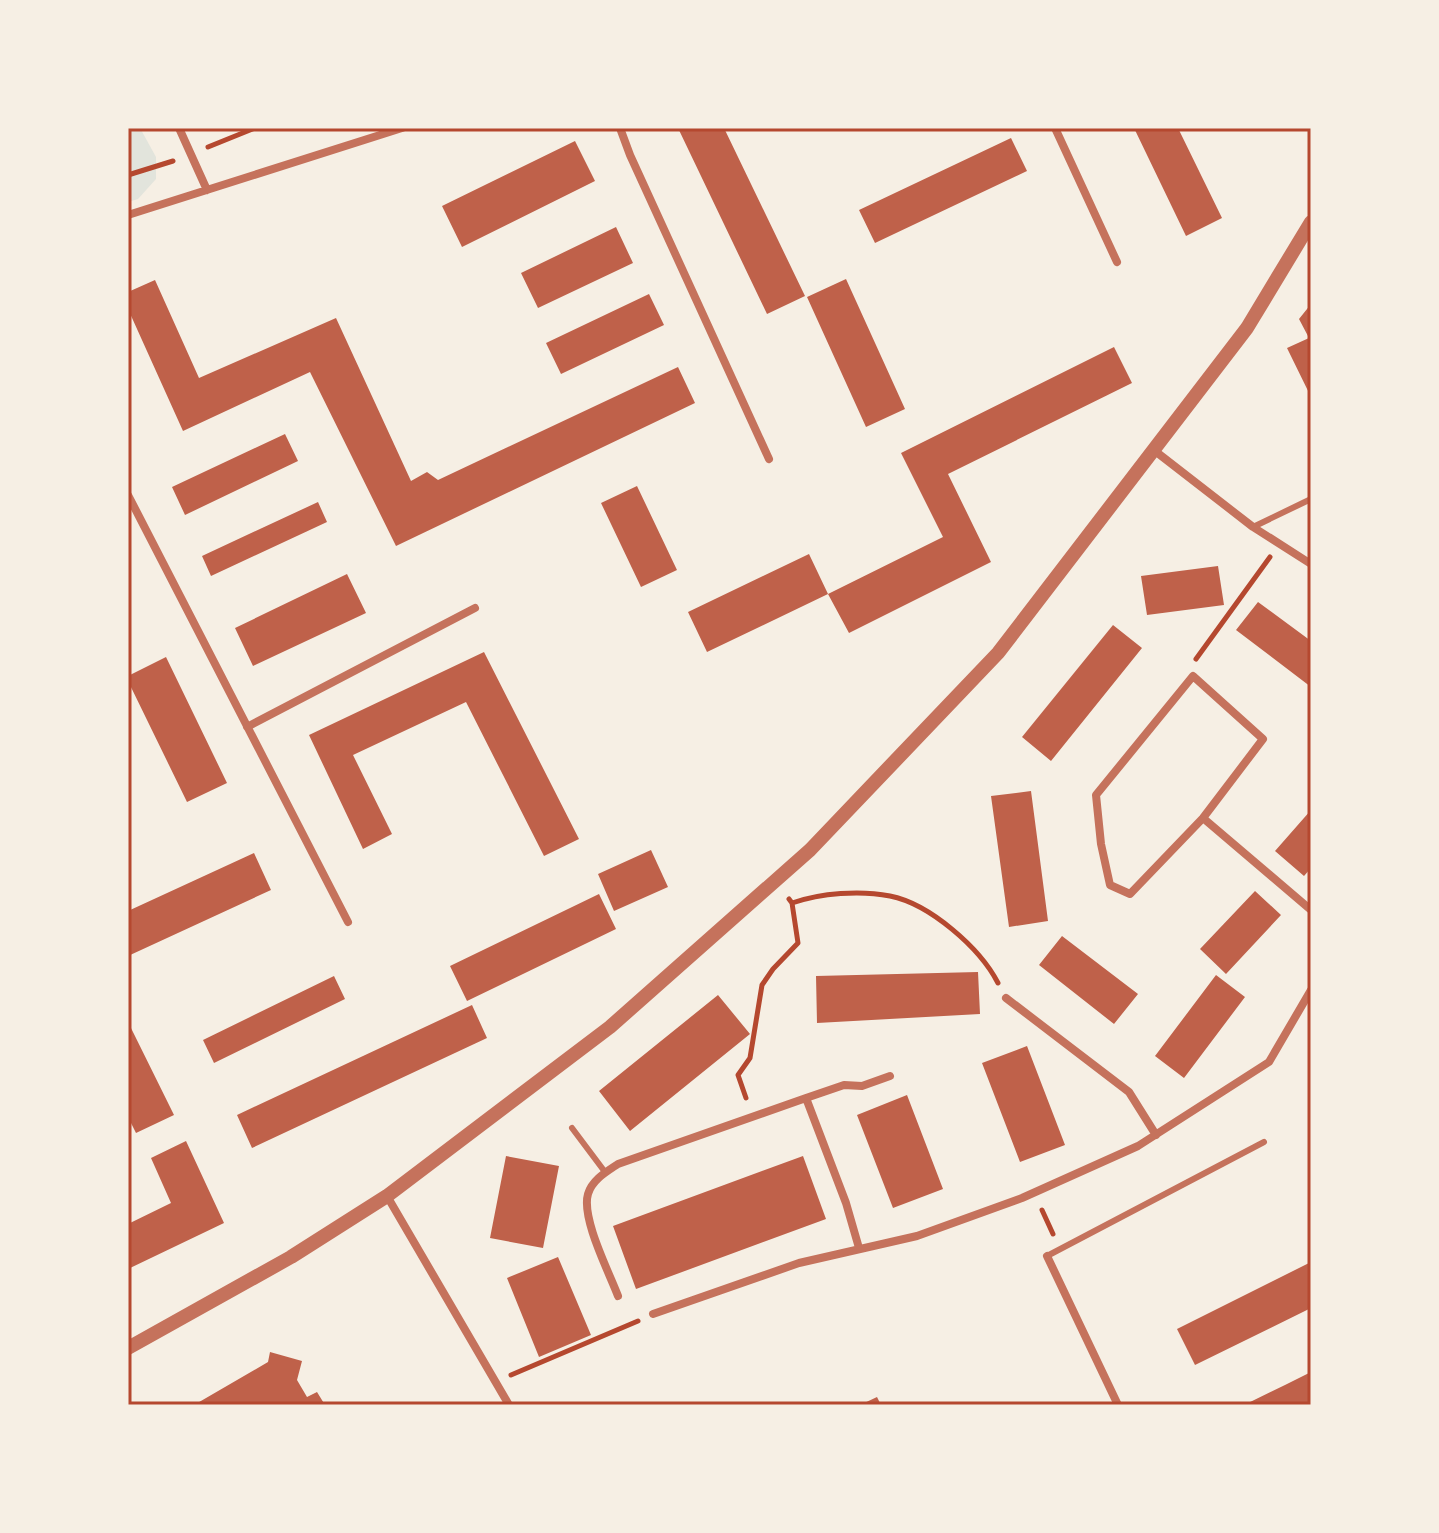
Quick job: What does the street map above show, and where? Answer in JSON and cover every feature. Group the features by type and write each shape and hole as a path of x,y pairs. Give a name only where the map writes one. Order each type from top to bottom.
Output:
{"street":[{"path":"179,128 207,190"},
{"path":"128,215 402,128"},
{"path":"620,128 769,459"},
{"path":"1055,128 1117,262"},
{"path":"128,1348 291,1257 387,1196 610,1027 810,850 998,653 1247,328 1311,222"},
{"path":"1155,451 1253,527 1311,564"},
{"path":"128,495 348,922"},
{"path":"247,727 475,608"},
{"path":"1193,676 1263,739 1203,818 1130,894 1110,885 1101,844 1096,795 1193,676"},
{"path":"1203,818 1311,910"},
{"path":"653,1314 799,1263 917,1236 1034,1192 1138,1146 1269,1062 1311,990"},
{"path":"1006,998 1129,1092 1156,1135"},
{"path":"618,1296 588,1215 588,1195 598,1177 618,1164 806,1098 844,1085 862,1086 890,1076"},
{"path":"806,1098 846,1203 859,1248"},
{"path":"387,1196 509,1405"},
{"path":"1047,1256 1118,1405"}],"lane":[{"path":"1253,527 1311,499"},
{"path":"572,1128 605,1172"},
{"path":"1047,1256 1264,1142"}],"path":[{"path":"1193,676 1197,654 1280,544"},
{"path":"752,1117 738,1075 750,1058 759,1019 762,985 798,943 792,903 774,882"},
{"path":"792,903 805,899 870,894 892,896 912,904 969,943 990,968 1006,998"},
{"path":"1034,1192 1060,1249"},
{"path":"495,1381 653,1314"}],"shaded area":[{"path":"128,128 140,128 156,157 156,179 138,199 128,202"}],"building":[{"path":"678,128 724,128 805,296 767,314"},
{"path":"1134,128 1178,128 1222,218 1186,236"},
{"path":"1011,138 1027,171 875,243 859,210"},
{"path":"575,141 595,181 462,247 442,206"},
{"path":"616,227 633,263 538,308 521,273"},
{"path":"846,279 905,409 866,427 807,297"},
{"path":"155,280 199,378 336,318 411,481 427,472 438,480 678,367 695,403 396,546 310,372 183,431 128,309 128,292"},
{"path":"649,294 664,325 561,374 546,343"},
{"path":"1311,304 1311,397 1287,348 1309,338 1299,319"},
{"path":"1114,347 1132,383 948,474 991,562 849,633 828,594 943,537 901,453"},
{"path":"285,434 298,461 185,515 172,487"},
{"path":"637,486 677,570 641,587 601,503"},
{"path":"318,502 327,522 211,576 202,556"},
{"path":"809,554 828,594 707,652 688,612"},
{"path":"1218,566 1224,605 1147,615 1141,576"},
{"path":"347,574 366,613 253,666 235,628"},
{"path":"1258,602 1311,641 1311,687 1236,630"},
{"path":"1113,625 1142,648 1051,761 1022,737"},
{"path":"484,652 579,839 544,856 466,702 353,755 392,834 363,849 309,735"},
{"path":"166,657 227,783 187,802 128,681 128,676"},
{"path":"1031,791 1048,921 1009,927 991,796"},
{"path":"1311,810 1311,868 1304,876 1275,851"},
{"path":"651,850 668,887 614,911 598,874"},
{"path":"254,853 271,890 128,956 128,911"},
{"path":"1255,891 1281,915 1226,974 1200,949"},
{"path":"599,894 616,929 467,1001 450,966"},
{"path":"1062,936 1138,994 1114,1024 1039,965"},
{"path":"978,972 980,1014 817,1023 816,976"},
{"path":"1216,975 1245,997 1184,1078 1155,1056"},
{"path":"334,976 345,999 214,1063 203,1040"},
{"path":"718,995 750,1034 630,1131 599,1091"},
{"path":"472,1005 487,1038 252,1148 237,1115"},
{"path":"130,1026 174,1115 136,1133 128,1117"},
{"path":"1027,1046 1065,1145 1020,1162 982,1063"},
{"path":"907,1095 943,1189 893,1208 857,1115"},
{"path":"186,1141 224,1223 128,1269 128,1224 171,1203 151,1158"},
{"path":"506,1156 559,1166 543,1248 490,1238"},
{"path":"803,1156 826,1219 636,1289 613,1226"},
{"path":"558,1257 591,1335 539,1357 507,1278"},
{"path":"1311,1262 1311,1308 1195,1365 1177,1329"},
{"path":"270,1352 302,1361 297,1380 307,1397 317,1392 325,1405 194,1405 268,1362"},
{"path":"1311,1372 1311,1405 1244,1405 1285,1385"},
{"path":"877,1397 881,1405 860,1405"}]}
